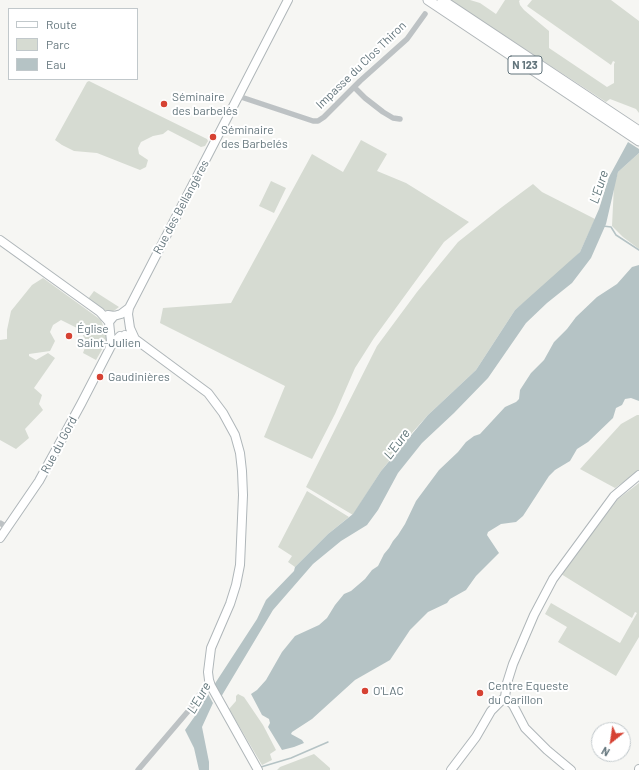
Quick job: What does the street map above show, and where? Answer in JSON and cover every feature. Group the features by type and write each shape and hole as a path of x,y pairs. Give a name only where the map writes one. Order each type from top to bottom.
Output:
{"main road":[{"name":"N 123","path":"428,0 450,9 604,113 639,141"},
{"name":"N 123","path":"442,0 450,9"},
{"name":"N 123","path":"604,113 639,131"}],"street":[{"name":"Rue des Bellangères","path":"129,308 288,0"},
{"name":"Impasse du Clos Thiron","path":"238,96 318,121 407,39 425,14"},
{"path":"354,87 383,112 393,118 400,119"},
{"path":"0,240 100,312 114,318 129,319"},
{"path":"110,348 114,318 129,308"},
{"path":"110,348 125,333 129,319 129,308"},
{"path":"111,332 125,333 135,339 208,393 223,413 235,435 240,453 243,495 240,565 230,604 212,648 208,670 210,683 256,768"},
{"name":"Rue du Gord","path":"0,538 3,525 39,481 110,348"},
{"path":"451,770 476,737 491,711 505,697 507,683 513,664 534,615 553,580 614,496 639,475"},
{"path":"138,770 210,683"},
{"path":"505,697 513,705 525,728 547,750 571,770"}],"green space":[{"path":"450,0 470,0 480,3 496,14 505,0 520,0 520,5 524,10 549,31 549,48 607,87 614,83 615,62 613,61 611,65 527,6 532,0 611,0 639,21 639,113 636,109 610,99 606,102"},
{"path":"89,81 207,139 208,141 205,146 201,147 168,130 163,134 153,136 141,142 138,148 139,154 148,160 146,167 140,170 97,153 74,151 62,145 55,140 87,82"},
{"path":"361,140 387,154 377,171 406,183 469,222 444,242 374,338 355,368 335,414 312,459 264,437 285,386 160,323 163,308 231,303 312,154 343,172"},
{"path":"639,153 639,249 623,237 612,226 614,185 618,172"},
{"path":"271,181 286,188 274,213 259,206"},
{"path":"533,184 542,192 595,219 580,252 554,279 515,310 476,370 428,415 411,434 381,471 353,515 306,487 377,346 417,292 458,242"},
{"path":"43,278 101,320 108,339 96,360 83,353 87,342 79,329 61,320 53,325 50,332 55,341 50,351 29,354 29,356 36,360 48,353 55,358 34,388 42,395 39,404 43,410 25,429 29,438 16,449 0,440 0,340 7,339 7,330 11,311 32,285"},
{"path":"94,291 119,307 111,313 102,309 88,299"},
{"path":"639,415 639,471 615,488 580,469 621,424"},
{"path":"639,483 639,637 616,676 558,642 567,627 545,614 551,603 620,643 637,613 635,612 632,618 561,574 618,499"},
{"path":"307,491 349,517 328,534 295,567 288,562 292,556 278,547"},
{"path":"238,694 244,697 263,725 276,750 270,754 272,760 262,765 229,709 236,701 236,696"},
{"path":"314,754 330,768 330,770 277,770 280,767"}],"water":[{"path":"628,142 639,149 639,153 618,172 606,224 591,258 572,283 547,303 526,323 488,378 422,443 398,473 378,510 367,525 341,541 313,564 273,610 221,697 214,685 257,619 266,600 294,571 295,567 328,534 353,514 381,471 428,415 476,370 515,310 580,252 599,209 609,177"},
{"path":"639,265 639,401 631,398 625,399 622,405 616,408 613,418 588,442 577,449 570,461 555,470 549,476 523,516 516,522 501,524 488,532 487,535 499,553 476,576 466,590 450,599 447,603 428,612 410,630 390,660 355,680 312,719 292,732 291,734 302,740 304,743 282,750 268,727 270,723 269,719 262,715 251,694 266,680 282,652 295,636 319,625 327,618 344,594 351,591 378,566 384,554 405,524 416,501 439,470 466,442 474,436 480,434 505,407 519,399 520,390 531,373 544,360 554,342 576,317 597,297 617,284 632,267"},
{"path":"207,692 213,703 202,727 209,762 209,770 199,770 194,748 185,730 195,716"}],"waterway":[{"path":"603,226 611,227 616,235 639,250"},
{"path":"261,767 291,758 328,742"}],"place":[{"name":"Séminaire des barbelés","path":"164,104"},
{"name":"Séminaire des Barbelés","path":"213,137"},
{"name":"Église Saint-Julien","path":"69,336"},
{"name":"Gaudinières","path":"100,377"},
{"name":"O'LAC","path":"365,691"},
{"name":"Centre Equeste du Carillon","path":"480,693"}],"water label":[{"name":"L'Eure","path":"599,187"},
{"name":"L'Eure","path":"397,444"},
{"name":"L'Eure","path":"199,698"}]}
